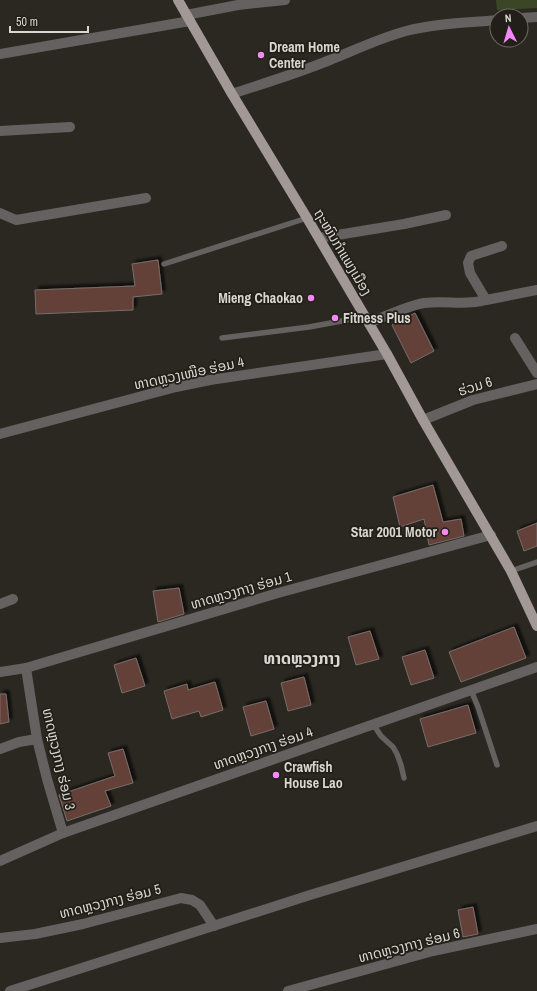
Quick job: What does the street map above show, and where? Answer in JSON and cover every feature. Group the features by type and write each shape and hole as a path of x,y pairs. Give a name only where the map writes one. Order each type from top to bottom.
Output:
{"main road":[{"name":"ຖະໜົນກຳແພງເມືອງ","path":"178,0 232,94 387,354 423,420 511,571 537,626"}],"street":[{"path":"0,54 188,18 238,5 285,0"},
{"path":"232,94 299,72 331,60 356,48 406,31 436,25 489,21"},
{"path":"0,131 70,127"},
{"path":"0,213 16,220 146,198"},
{"path":"319,238 404,224 446,215"},
{"path":"486,300 470,272 468,263 471,256 502,246"},
{"path":"369,323 423,303 478,302 537,290"},
{"path":"514,338 537,373"},
{"name":"ທາດຫຼວງເໜືອ ຮ່ອມ 4","path":"0,434 176,387 210,380 387,354"},
{"name":"ຮ່ວມ 6","path":"423,420 473,400 537,384"},
{"name":"ທາດຫຼວງກາງ ຮ່ອມ 1","path":"0,672 26,668 278,593 490,535"},
{"path":"0,604 13,598"},
{"name":"ທາດຫຼວງກາງ ຮ່ອມ 4","path":"0,861 63,833 537,667"},
{"name":"ທາດຫຼວງກາງ ຮ່ອມ 3","path":"26,668 37,739 63,833"},
{"path":"0,749 19,742 37,739"},
{"path":"10,991 537,826"},
{"name":"ທາດຫຼວງກາງ ຮ່ອມ 5","path":"0,938 35,934 83,924 181,898 192,900 200,905 214,926"},
{"name":"ທາດຫຼວງກາງ ຮ່ອມ 6","path":"288,991 433,951 537,929"}],"lane":[{"path":"164,264 307,218"},
{"path":"222,338 274,332 347,320 363,314"},
{"path":"511,571 537,562"},
{"path":"471,690 497,766"},
{"path":"373,724 381,736 393,747 401,765 404,778"}],"green space":[{"path":"496,0 537,0 537,8 497,8"}],"building":[{"path":"158,260 162,294 133,297 133,310 36,314 35,290 135,286 132,264"},
{"path":"415,313 434,351 411,363 392,325"},
{"path":"433,485 443,522 461,519 464,536 429,545 424,519 400,527 393,497"},
{"path":"537,523 537,546 524,551 517,531"},
{"path":"179,588 184,614 158,622 153,591"},
{"path":"514,627 526,658 461,682 449,652"},
{"path":"370,631 379,659 356,665 348,637"},
{"path":"425,650 434,678 411,685 402,657"},
{"path":"136,658 145,686 122,693 114,665"},
{"path":"304,677 311,705 288,711 281,683"},
{"path":"215,682 223,710 201,717 199,711 172,719 164,691 187,684 188,690"},
{"path":"0,694 6,694 9,722 0,724"},
{"path":"266,701 274,729 251,736 243,707"},
{"path":"468,705 476,733 428,747 420,719"},
{"path":"123,749 133,783 105,791 111,806 67,821 59,795 115,776 108,753"},
{"path":"473,907 478,934 463,937 458,910"}],"place":[{"name":"Dream Home Center","path":"261,55"},
{"name":"Mieng Chaokao","path":"311,298"},
{"name":"Fitness Plus","path":"335,318"},
{"name":"Star 2001 Motor","path":"445,532"},
{"name":"Crawfish House Lao","path":"276,775"}],"district":[{"name":"ທາດຫຼວງກາງ","path":"302,658"}]}
